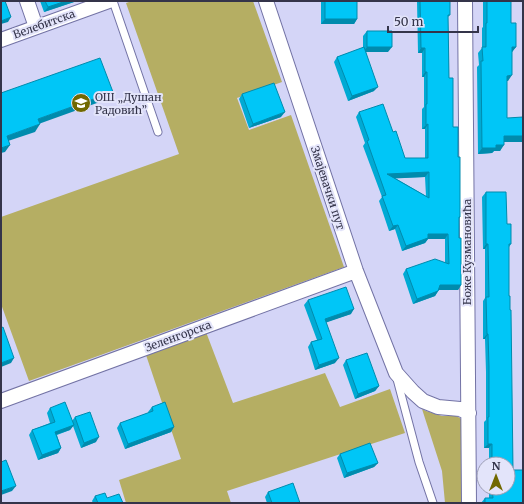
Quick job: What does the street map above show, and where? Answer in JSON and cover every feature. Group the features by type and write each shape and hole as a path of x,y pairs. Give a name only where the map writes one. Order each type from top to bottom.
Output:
{"street":[{"path":"27,1 36,27"},
{"name":"Велебитска","path":"1,40 109,1"},
{"name":"Змајевачки пут","path":"266,1 356,271 396,372 413,392 423,400 438,407 460,409 469,414"},
{"name":"Боже Кузмановића","path":"465,1 469,503"},
{"name":"Зеленгорска","path":"1,401 356,271"}],"lane":[{"path":"113,1 158,132"},
{"name":"Змајевачки пут","path":"396,372 419,462 434,503"}],"shaded area":[{"path":"132,1 253,1 282,82 237,98 249,130 291,115 344,267 29,381 1,304 1,217 179,154 126,3"},
{"path":"206,332 233,403 325,373 340,407 390,389 405,433 227,491 231,503 126,503 119,480 181,459 146,355"},
{"path":"422,409 442,416 456,416 463,422 463,503 445,503 442,471"}],"building":[{"path":"1,1 5,1 11,17 1,21"},
{"path":"45,1 66,1 48,7"},
{"path":"325,1 357,1 357,19 325,19"},
{"path":"420,1 450,1 450,15 448,15 449,78 453,78 453,127 458,127 458,157 460,157 459,238 461,238 461,285 440,285 438,291 417,299 406,269 435,259 449,264 448,234 428,234 428,238 406,246 398,225 393,226 382,196 386,195 367,141 369,140 359,112 383,104 393,132 396,131 405,158 428,158 428,124 426,125 427,72 425,72 425,48 421,48","holes":["429,172 429,198 387,174"]},
{"path":"487,1 511,1 511,23 516,23 516,47 512,47 512,75 507,76 507,118 523,117 523,136 504,136 504,145 496,145 496,148 482,148 481,61 483,61 482,47 486,47"},
{"path":"367,31 392,31 392,47 367,47"},
{"path":"364,47 378,87 352,96 337,57"},
{"path":"100,58 113,92 38,119 40,124 7,136 10,145 1,148 1,93"},
{"path":"274,83 285,112 253,124 242,94"},
{"path":"486,192 506,192 507,224 511,224 511,244 509,244 509,296 511,310 513,456 492,456 492,444 488,444 489,367 486,297 489,297 488,244 486,244"},
{"path":"346,287 354,309 325,319 339,358 319,365 311,342 322,339 308,300"},
{"path":"3,327 14,358 1,363 1,328"},
{"path":"367,353 379,386 358,394 346,360"},
{"path":"65,402 74,425 55,432 61,448 42,455 32,430 55,422 50,408"},
{"path":"165,402 174,427 128,444 120,423 153,411 152,407"},
{"path":"90,412 99,437 84,443 75,417"},
{"path":"370,443 378,463 347,473 340,454"},
{"path":"6,460 16,486 1,491 1,462"},
{"path":"516,470 523,470 523,503 485,503 485,498 493,498 493,496 516,496"},
{"path":"293,483 300,503 272,503 268,492"},
{"path":"105,493 107,498 119,494 123,503 98,503 95,496"}],"place":[{"name":"ОШ „Душан Радовић”","path":"81,103"}]}
